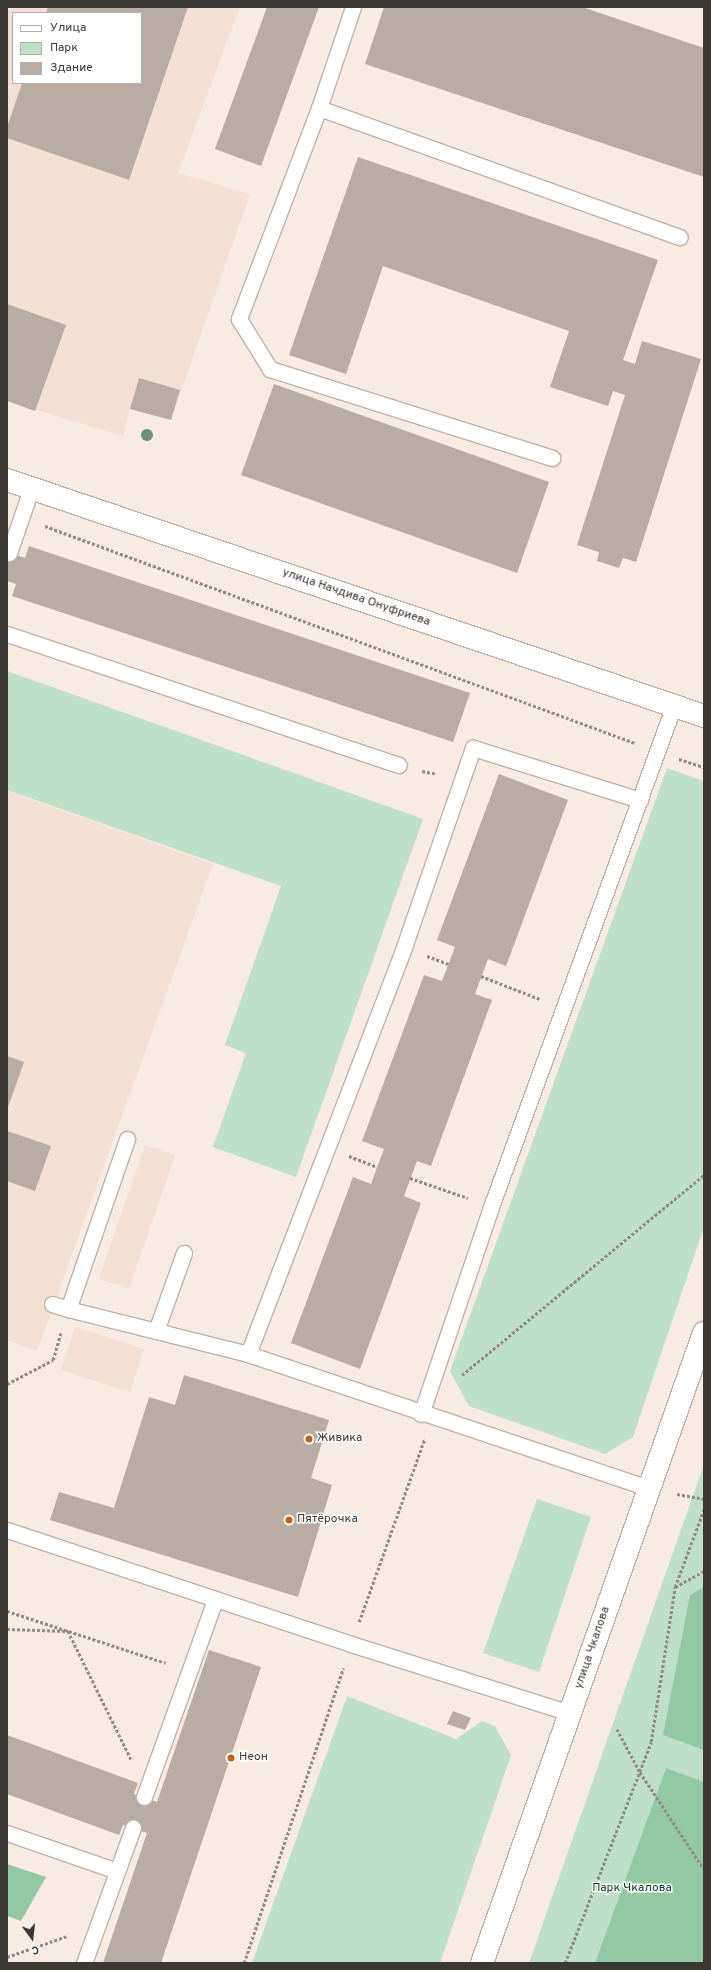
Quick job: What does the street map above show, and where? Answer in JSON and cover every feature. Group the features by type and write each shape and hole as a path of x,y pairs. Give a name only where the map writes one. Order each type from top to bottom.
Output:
{"street":[{"name":"улица Начдива Онуфриева","path":"7,480 704,716"},
{"name":"улица Чкалова","path":"482,1963 704,1333"}],"lane":[{"path":"353,7 319,108 239,319 270,370 552,458"},
{"path":"319,108 680,236"},
{"path":"9,553 20,516 31,489"},
{"path":"7,634 399,765"},
{"path":"421,1414 491,1207 674,705"},
{"path":"248,1354 404,947 463,781 473,748 640,800"},
{"path":"68,1309 127,1139"},
{"path":"156,1331 184,1253"},
{"path":"52,1304 248,1354 421,1414 482,1430 649,1488"},
{"path":"7,1530 215,1600 570,1713"},
{"path":"145,1793 215,1600"},
{"path":"84,1963 133,1828"},
{"path":"7,1833 117,1871"}],"path":[{"path":"20,516 658,752"},
{"path":"399,765 463,781"},
{"path":"481,976 563,1008"},
{"path":"460,1376 704,1176"},
{"path":"410,1178 491,1207"},
{"path":"7,1384 53,1360 68,1309"},
{"path":"356,1630 428,1431"},
{"path":"566,1963 652,1742 675,1587 704,1509"},
{"path":"675,1587 704,1571"},
{"path":"7,1611 190,1671"},
{"path":"7,1629 68,1631"},
{"path":"68,1631 145,1793"},
{"path":"244,1963 351,1644"},
{"path":"616,1729 640,1772 704,1869"},
{"path":"7,1957 98,1925"}],"shaded area":[{"path":"7,7 240,7 178,173 250,194 171,420 130,409 123,436 7,401"},
{"path":"7,791 213,864 37,1351 7,1340"},
{"path":"145,1145 175,1155 129,1289 99,1279"},
{"path":"75,1327 144,1349 130,1392 61,1370"}],"green space":[{"path":"7,671 423,819 296,1177 213,1147 246,1053 225,1045 281,886 7,790"},
{"path":"667,768 704,781 704,1227 633,1437 605,1454 469,1406 450,1371"},
{"name":"Парк Чкалова","path":"704,1464 704,1963 529,1963"},
{"path":"537,1499 591,1517 539,1672 483,1653"},
{"path":"704,1587 704,1750 663,1735 690,1595"},
{"path":"347,1696 456,1739 482,1721 495,1726 511,1755 440,1963 252,1963"},
{"path":"666,1768 704,1782 704,1963 595,1963"},
{"path":"7,1864 46,1877 21,1921 7,1916"}],"building":[{"path":"48,7 188,7 129,180 7,138 7,127 22,84 142,84 142,12 46,12"},
{"path":"267,7 319,7 261,166 215,149"},
{"path":"384,7 582,7 704,48 704,177 365,64"},
{"path":"358,157 658,260 623,360 635,364 642,341 701,359 636,562 623,558 619,568 597,561 599,552 577,545 625,395 613,391 608,406 550,387 569,331 383,266 346,374 289,355"},
{"path":"7,304 66,325 35,411 7,401"},
{"path":"139,378 180,390 171,420 130,409"},
{"path":"274,384 549,482 517,573 241,475"},
{"path":"29,546 470,693 453,742 12,596 16,584 7,581 7,552 25,558"},
{"path":"499,774 568,800 506,966 488,959 475,994 492,1000 431,1166 417,1161 404,1196 421,1203 360,1369 291,1343 353,1177 371,1184 384,1149 362,1141 424,975 442,981 455,947 437,940"},
{"path":"7,1056 24,1062 7,1110"},
{"path":"7,1131 51,1146 35,1191 7,1181"},
{"path":"184,1375 329,1420 311,1478 332,1485 298,1597 50,1520 59,1492 114,1508 149,1397 175,1405"},
{"path":"209,1650 261,1667 161,1963 103,1963 147,1833 123,1825 119,1835 7,1794 7,1735 138,1783 134,1794 157,1802"},
{"path":"453,1711 471,1718 465,1730 447,1724"}],"place":[{"name":"Живика","path":"309,1439"},
{"name":"Пятёрочка","path":"289,1520"},
{"name":"Неон","path":"231,1758"}]}
